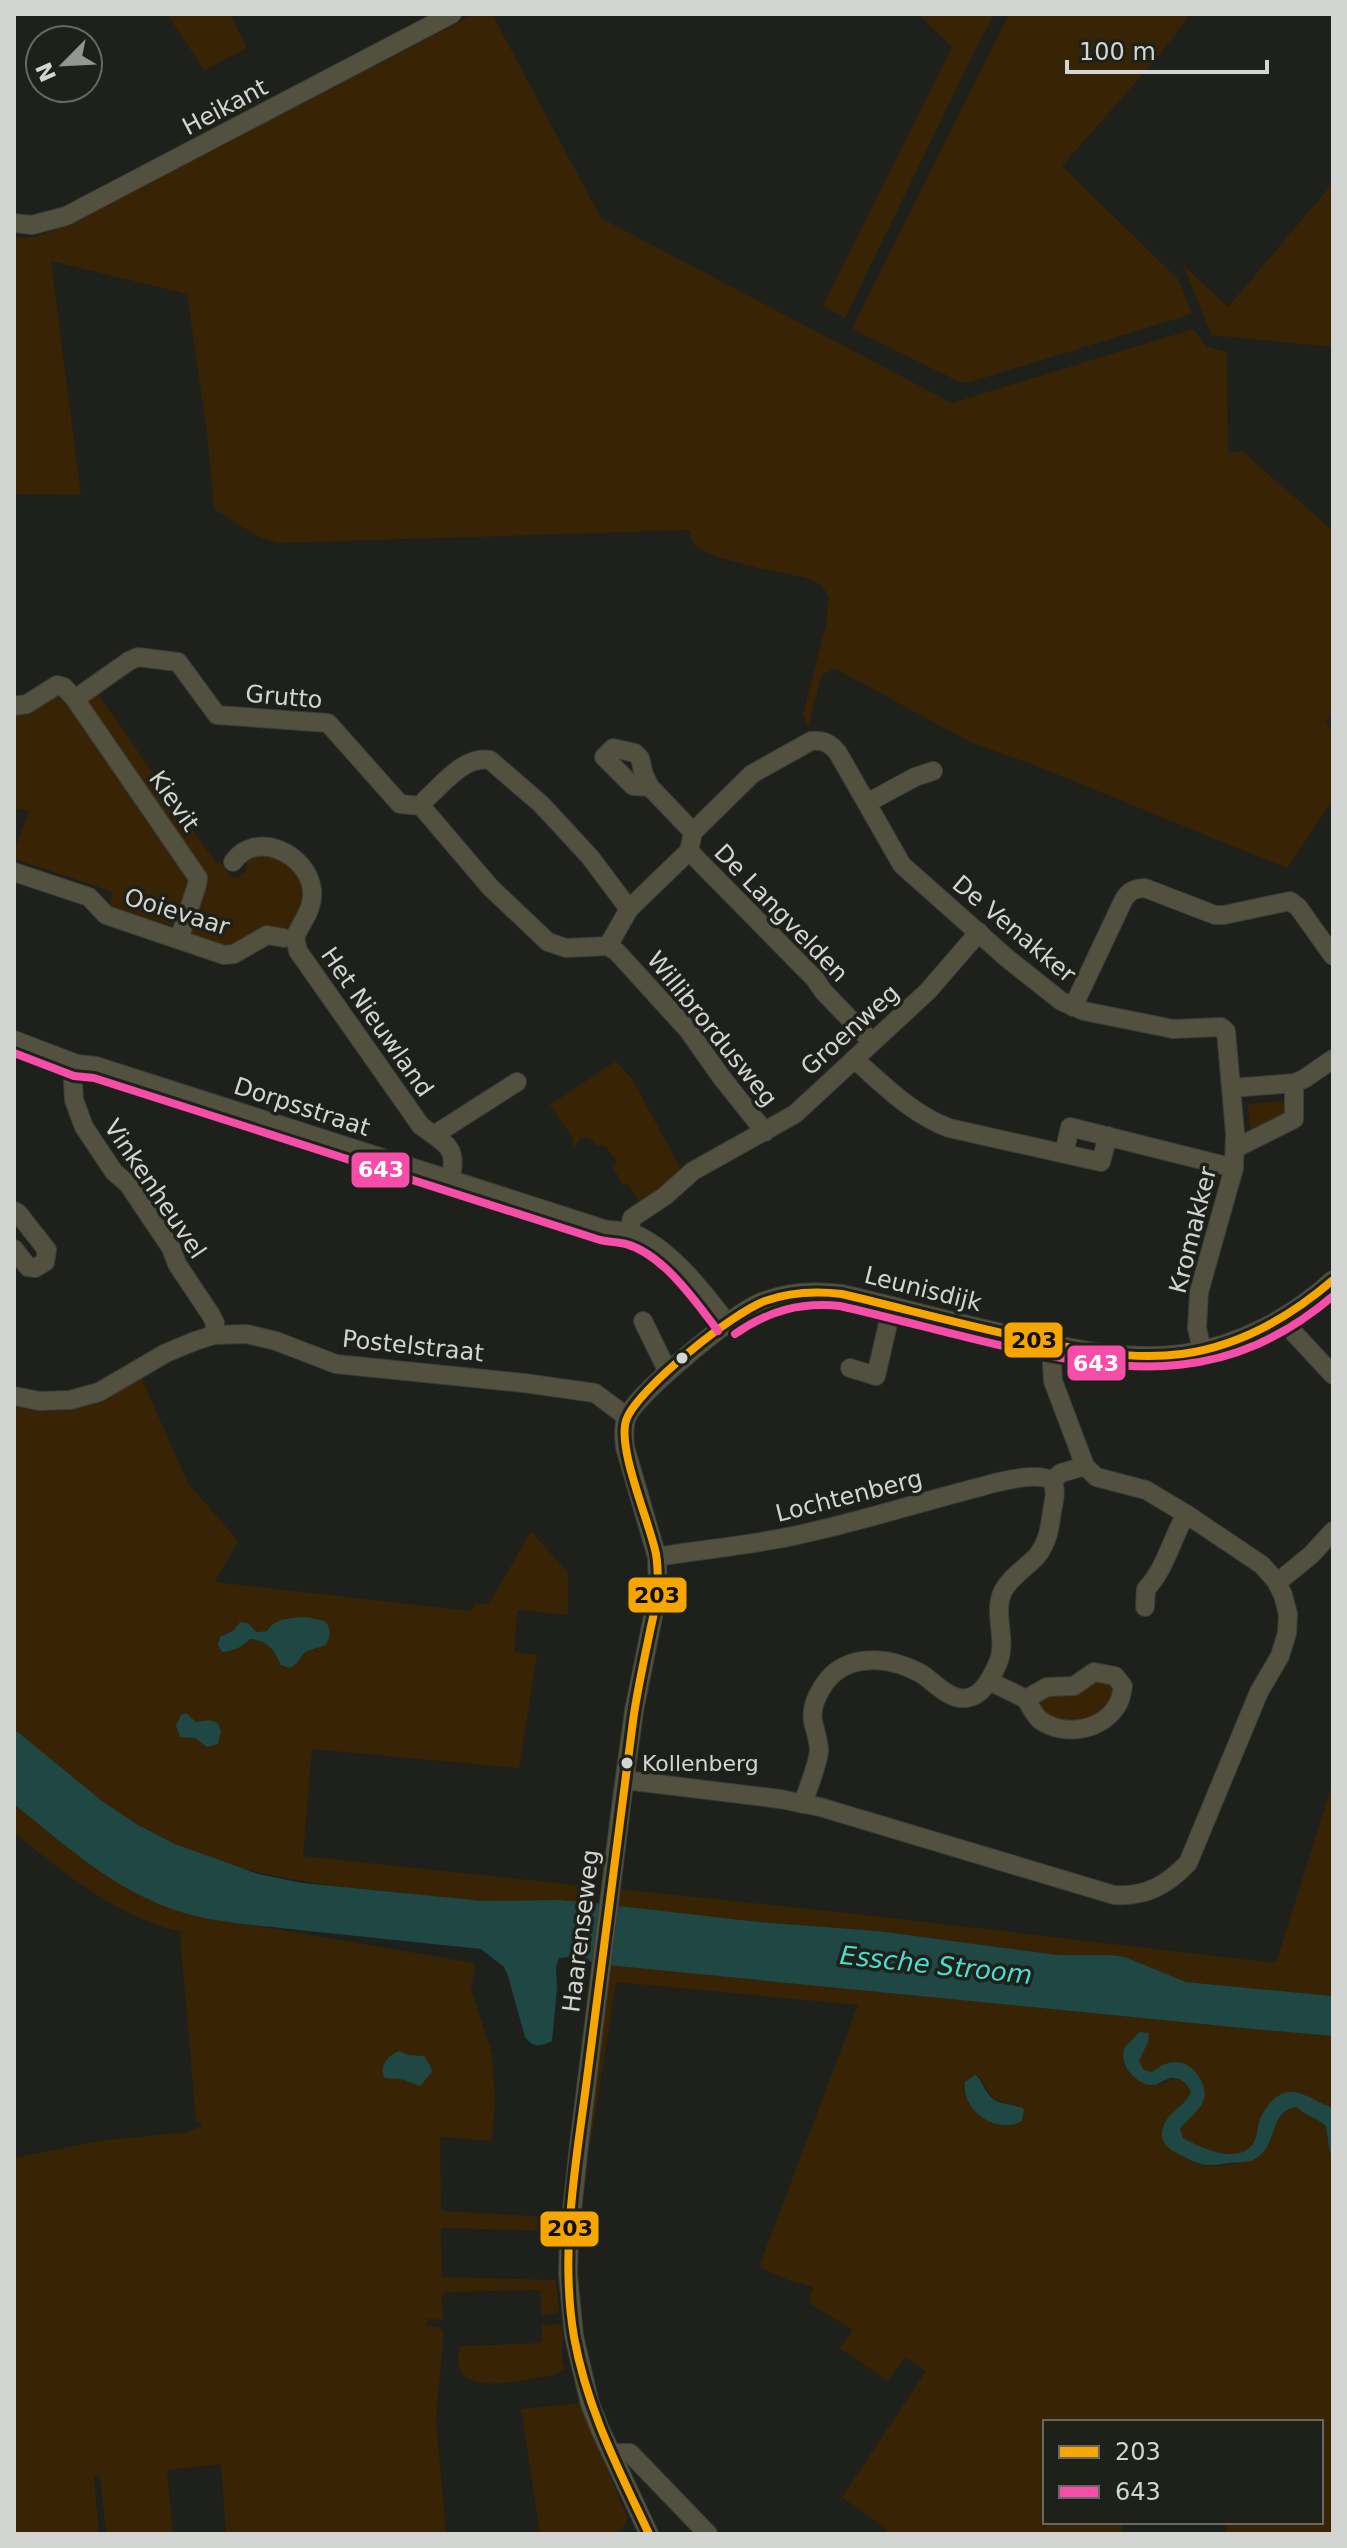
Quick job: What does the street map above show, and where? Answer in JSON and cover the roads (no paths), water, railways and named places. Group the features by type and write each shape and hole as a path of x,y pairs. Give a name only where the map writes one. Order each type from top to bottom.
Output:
{"street":[{"name":"Heikant","path":"14,223 32,225 66,216 452,14"},
{"name":"Grutto","path":"75,699 133,658 178,662 217,715 328,723 400,804 421,806"},
{"path":"14,706 27,704 57,685 64,687 75,699"},
{"name":"Kievit","path":"75,699 198,878 179,939"},
{"name":"De Venakker","path":"693,832 752,774 811,741 831,744 902,865 1061,1001 1073,1007 1173,1029 1221,1027"},
{"path":"629,909 590,857 551,815 490,760 480,758 468,762 421,806 490,887 548,942 566,948 608,946 629,909 689,851 693,832"},
{"path":"867,803 915,777 933,771"},
{"name":"De Langvelden","path":"650,787 693,832"},
{"name":"Het Nieuwland","path":"233,862 238,855 267,847 281,849 301,864 309,876 312,890 307,918 295,937 298,951 421,1126 453,1153 455,1163 450,1180"},
{"name":"De Langvelden","path":"689,851 815,979 872,1042"},
{"name":"Ooievaar","path":"14,872 89,897 106,915 224,955 234,954 267,935 284,938"},
{"path":"1073,1007 1124,899 1136,888 1145,888 1215,915 1290,901 1298,907 1333,956"},
{"name":"Groenweg","path":"629,1232 632,1218 665,1196 693,1171 795,1114 928,991 979,932"},
{"name":"Willibrordusweg","path":"608,946 688,1030 765,1132"},
{"name":"Kromakker","path":"1202,1350 1197,1328 1199,1292 1230,1189 1236,1148 1228,1042 1226,1031 1221,1027"},
{"name":"Dorpsstraat","path":"14,1040 40,1048 51,1056 96,1066 604,1229 629,1232 646,1240 671,1260 699,1287 728,1324"},
{"path":"854,1059 911,1108 949,1128 1101,1162 1108,1136"},
{"path":"1232,1088 1294,1083 1333,1059"},
{"name":"Vinkenheuvel","path":"77,1064 73,1081 74,1100 84,1127 114,1172 128,1184 171,1248 177,1264 215,1323 214,1335"},
{"path":"434,1135 517,1082"},
{"path":"1236,1148 1294,1119 1294,1083"},
{"path":"1064,1153 1070,1127 1234,1168"},
{"path":"14,1211 47,1250 45,1262 35,1268 28,1267 14,1249"},
{"name":"Leunisdijk","path":"668,1372 757,1304 797,1293 823,1291 842,1294 1051,1346 1157,1356 1202,1350 1251,1335 1284,1318 1333,1280"},
{"path":"850,1368 876,1376 892,1306"},
{"path":"1284,1318 1333,1375"},
{"path":"627,1417 647,1389 668,1372 643,1321"},
{"name":"Postelstraat","path":"14,1396 50,1401 70,1400 99,1392 166,1353 214,1335 247,1334 276,1341 336,1364 595,1393 627,1417"},
{"path":"625,1780 803,1804 1114,1895 1133,1896 1150,1892 1173,1878 1188,1863 1259,1692 1280,1656 1287,1633 1288,1614 1283,1595 1270,1573 1186,1514 1146,1490 1096,1477 1085,1466 1053,1381 1051,1346"},
{"name":"Haarenseweg","path":"627,1417 625,1447 657,1557 658,1592 634,1711 572,2201 568,2274 572,2318 590,2404 649,2534"},
{"path":"803,1804 819,1750 812,1718 814,1706 822,1687 842,1668 859,1660 871,1660 918,1672 946,1693 959,1698 970,1698 981,1691 1001,1654 1000,1599 1008,1584 1036,1557 1049,1534 1055,1491 1052,1481 1061,1473 1085,1466"},
{"name":"Lochtenberg","path":"657,1557 806,1533 985,1485 1041,1477 1052,1481"},
{"path":"1145,1607 1146,1589 1157,1578 1172,1538 1186,1514"},
{"path":"1284,1577 1311,1555 1333,1531"},
{"path":"989,1681 1026,1699 1040,1720 1070,1730 1097,1723 1109,1715 1119,1703 1123,1686 1115,1676 1094,1672 1074,1686 1047,1687 1026,1699"},
{"path":"611,2453 630,2453 708,2534"}],"water":[{"path":"306,1617 325,1621 329,1638 326,1645 305,1652 290,1668 281,1665 273,1650 261,1641 250,1639 226,1652 222,1652 218,1645 220,1637 234,1630 240,1622 248,1623 256,1632 267,1631 274,1623 284,1620"},
{"path":"186,1713 196,1722 209,1720 218,1723 221,1731 218,1744 207,1747 195,1738 180,1737 176,1725 181,1715"},
{"name":"Essche Stroom","path":"14,1729 102,1801 138,1825 175,1844 258,1874 303,1883 483,1901 560,1900 759,1922 878,1931 1058,1955 1112,1955 1125,1957 1186,1982 1333,1996 1333,2036 607,1965 570,1957 559,1958 556,1966 552,2041 534,2045 525,2037 504,1967 481,1949 202,1917 150,1900 108,1877 14,1804"},
{"path":"1139,2032 1149,2033 1139,2061 1144,2070 1152,2072 1166,2063 1182,2063 1198,2074 1204,2086 1204,2099 1200,2107 1180,2129 1183,2138 1218,2152 1237,2154 1245,2151 1254,2143 1259,2122 1268,2105 1282,2094 1294,2092 1329,2106 1333,2111 1333,2161 1326,2126 1297,2107 1282,2115 1267,2147 1251,2161 1205,2165 1172,2150 1163,2140 1163,2128 1191,2092 1179,2079 1170,2078 1148,2085 1135,2078 1126,2066 1123,2052"},
{"path":"399,2051 424,2056 431,2067 432,2072 420,2086 401,2079 385,2078 385,2062"},
{"path":"975,2075 995,2100 1024,2109 1022,2121 1002,2125 983,2118 975,2111 965,2093 965,2082"}],"place":[{"name":"Kollenberg","path":"627,1763"}]}
